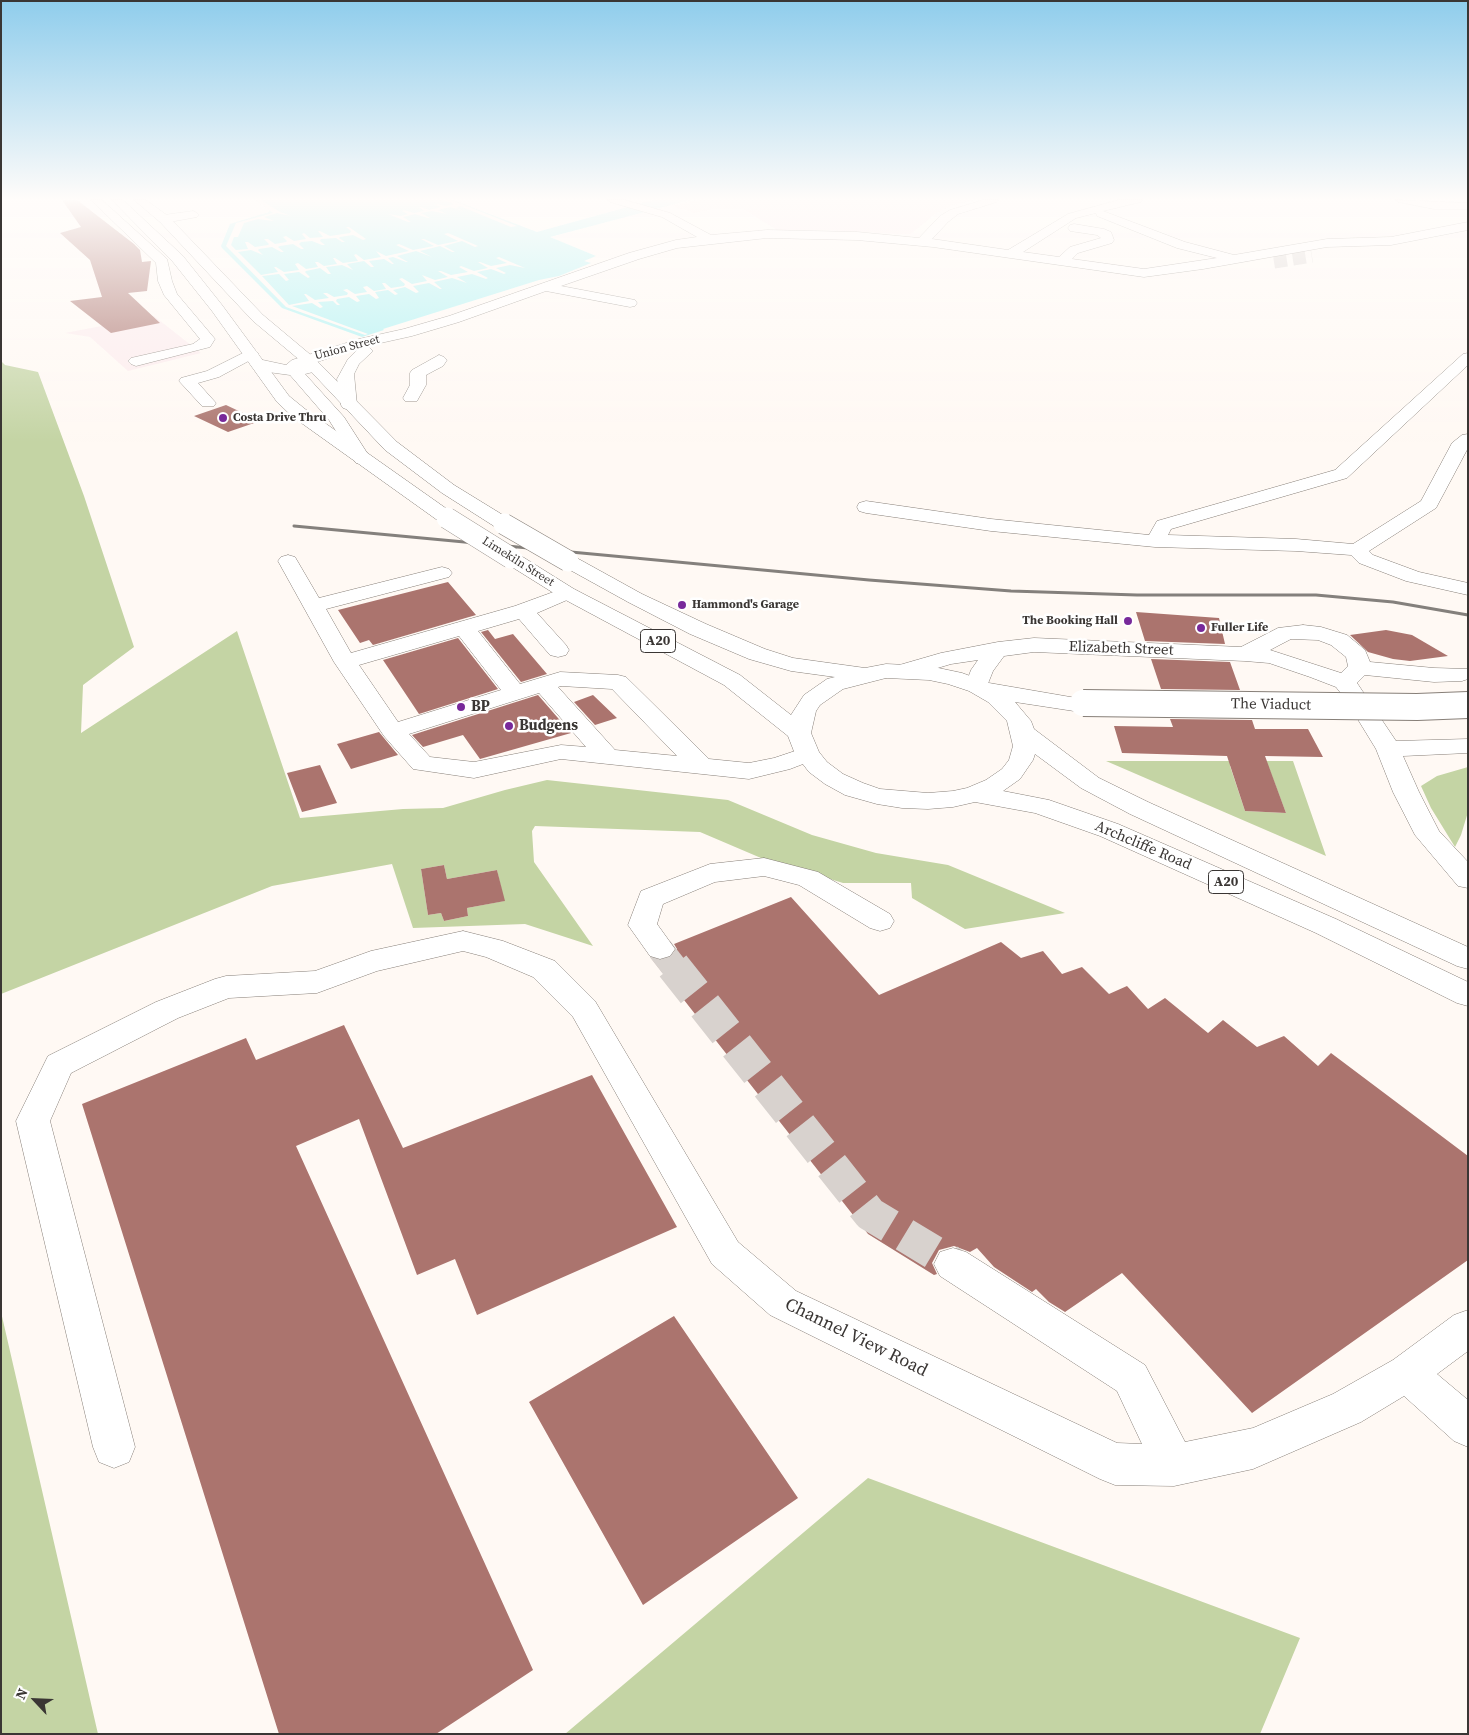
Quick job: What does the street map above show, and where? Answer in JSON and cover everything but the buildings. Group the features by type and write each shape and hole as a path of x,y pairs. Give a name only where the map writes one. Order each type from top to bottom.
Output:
{"main road":[{"path":"136,361 205,344 208,339 171,294 165,281"},
{"name":"A20","path":"195,281 258,365"},
{"name":"A20","path":"222,281 258,318 310,363"},
{"name":"Union Street","path":"213,374 258,365 273,369 295,371 310,363 364,342 407,333 454,319 567,281"},
{"path":"547,288 586,298 630,303"},
{"path":"195,324 230,326"},
{"name":"Union Street","path":"310,363 365,351 407,333"},
{"name":"Union Street","path":"349,405 346,374 353,362 365,351"},
{"path":"1155,541 1164,525 1341,474 1468,357"},
{"path":"411,398 418,385 418,373 438,364 439,360"},
{"name":"Limekiln Street","path":"310,363 349,405 391,446 413,464 448,489 568,561 643,602 757,654 791,664 868,674"},
{"path":"208,403 187,382 213,374 258,365"},
{"name":"Limekiln Street","path":"258,365 283,399 299,413 448,518 567,593 732,680 803,743 818,767 834,779 854,789 877,796 902,800 928,802 975,794"},
{"name":"Union Street","path":"295,371 299,378 336,416 362,458"},
{"path":"866,507 991,525 1155,541 1296,545 1357,550 1429,504 1458,447 1468,439"},
{"path":"1357,550 1366,559 1413,577 1468,589"},
{"path":"288,561 345,662 393,730 422,764 474,770 561,752 749,771 781,764 803,743 800,722 804,710 812,700 836,684 868,674 904,671 954,678 980,688 982,670 998,649"},
{"path":"313,606 442,573"},
{"path":"345,662 523,612 567,593"},
{"path":"523,612 558,650"},
{"path":"464,628 515,693"},
{"name":"Elizabeth Street","path":"1245,654 1286,633 1303,632 1322,634 1339,640 1357,655 1352,675 1356,697 1388,749 1406,792 1428,835 1468,879"},
{"name":"Elizabeth Street","path":"904,671 950,658 998,649 1034,645 1245,654 1272,657 1352,675"},
{"path":"1352,675 1462,674"},
{"path":"393,730 560,679 618,682 701,766"},
{"path":"543,684 607,756"},
{"name":"The Viaduct","path":"980,688 1079,703 1468,705"},
{"name":"Archcliffe Road","path":"980,688 1006,706 1021,726 1055,758 1090,782 1139,808 1468,959"},
{"name":"The Viaduct","path":"1021,726 1032,713 1079,703"},
{"path":"975,794 995,785 1011,774 1021,760 1025,746 1021,726"},
{"path":"1388,749 1468,746"},
{"name":"Archcliffe Road","path":"975,794 1040,806 1109,830 1326,926 1468,995"},
{"path":"660,949 642,925 651,898 710,873 764,867 808,878 880,922"},
{"name":"Channel View Road","path":"114,1446 33,1121 59,1065 168,1010 226,987 317,982 371,962 463,941 492,948 544,969 584,1009 724,1253 783,1303 1114,1464 1174,1465 1253,1448 1347,1408 1407,1373 1468,1328"},
{"path":"953,1264 1131,1378 1174,1465"},
{"path":"1407,1373 1468,1427"}],"shaded area":[{"path":"154,316 201,353 128,371 90,337 65,333"}],"green space":[{"path":"1,361 5,365 38,372 84,496 134,647 83,685 81,733 237,631 300,818 403,809 443,808 547,780 728,800 812,835 876,853 948,865 1065,913 965,929 912,898 911,883 843,883 761,858 700,832 535,826 532,831 534,862 593,946 525,924 413,928 392,864 272,886 1,994","holes":["444,865 447,879 497,870 504,901 467,908 468,916 444,921 441,913 428,915 421,869"]},
{"path":"1106,761 1293,761 1326,856","holes":["1230,766 1269,768 1286,813 1245,811"]},
{"path":"1468,767 1468,812 1455,847 1431,808 1421,786 1437,776"},
{"path":"1,1312 98,1734 1,1734"},
{"path":"868,1478 1300,1638 1260,1734 565,1734"}],"water":[{"path":"255,281 536,281 362,337 282,308"}],"pier":[{"path":"260,281 267,281 289,305 309,301 304,294 315,300 329,298 323,293 334,297 347,295 348,293 343,290 347,289 355,294 367,292 363,287 367,286 374,291 386,289 382,283 391,288 404,286 405,284 401,281 407,281 412,284 439,281 434,282 442,289 429,283 413,286 419,292 416,293 405,287 393,290 398,294 395,295 388,290 375,292 379,298 376,299 369,294 356,296 360,301 357,302 349,297 337,299 336,301 340,305 333,301 318,302 323,307 320,308 312,303 292,306 368,334 365,335 286,307"}],"tunnel":[{"path":"660,949 674,967"},
{"path":"673,966 870,1214 953,1264"}],"railway":[{"path":"294,526 869,580 1011,591 1137,595 1316,595 1393,602 1468,615"}],"place":[{"name":"Costa Drive Thru","path":"223,418"},
{"name":"Hammond's Garage","path":"682,605"},
{"name":"The Booking Hall","path":"1128,621"},
{"name":"Fuller Life","path":"1201,628"},
{"name":"BP","path":"461,707"},
{"name":"Budgens","path":"509,726"}]}
